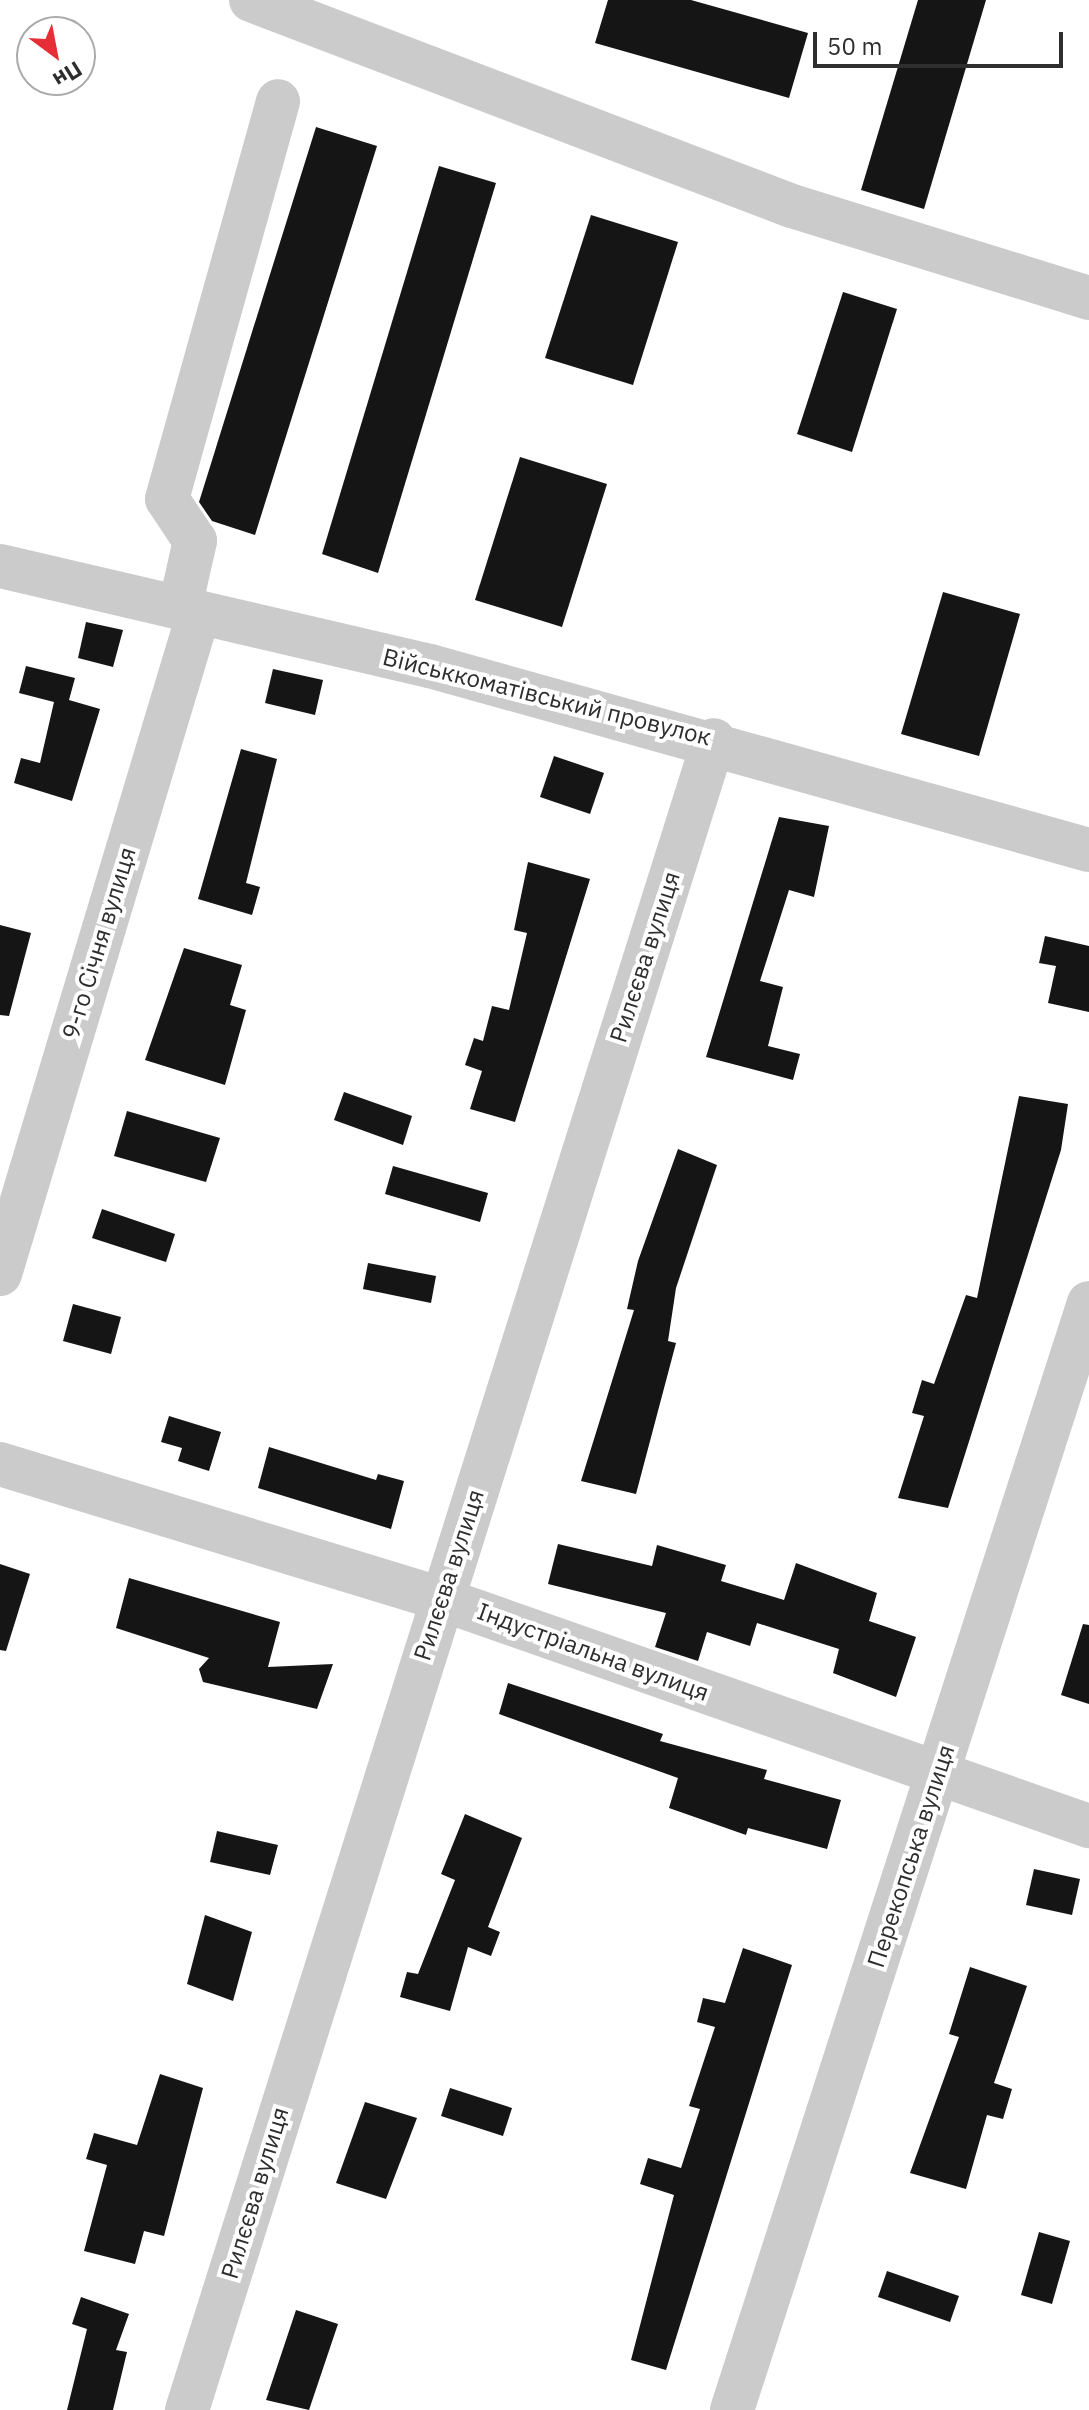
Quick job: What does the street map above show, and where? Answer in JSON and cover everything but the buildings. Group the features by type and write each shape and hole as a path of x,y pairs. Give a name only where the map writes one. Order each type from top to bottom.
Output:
{"street":[{"path":"251,0 792,206 1089,298"},
{"name":"9-го Січня вулиця","path":"0,1274 189,610 195,541 167,499 278,101"},
{"name":"Військкоматівський провулок","path":"0,566 714,740 1089,850"},
{"name":"Рилєєва вулиця","path":"187,2410 714,740"},
{"name":"Перекопська вулиця","path":"732,2410 1089,1303"},
{"name":"Індустріальна вулиця","path":"0,1464 441,1599 1089,1826"}]}
